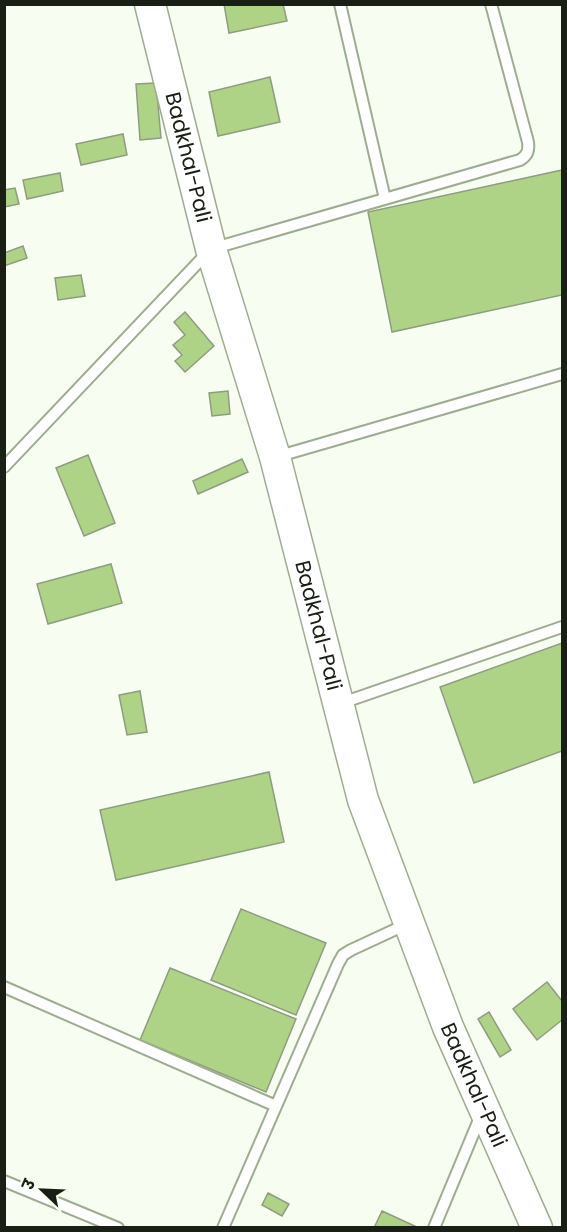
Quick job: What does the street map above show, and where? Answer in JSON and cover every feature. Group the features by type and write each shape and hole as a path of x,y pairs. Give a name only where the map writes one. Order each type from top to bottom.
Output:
{"street":[{"name":"Badkhal-Pali","path":"150,4 211,249 276,457 363,800 448,1027 537,1227"}],"lane":[{"path":"340,4 385,199"},
{"path":"4,467 211,249 520,160 526,156 529,149 528,142 491,4"},
{"path":"276,457 562,374"},
{"path":"339,704 562,627"},
{"path":"223,1227 343,956 409,924"},
{"path":"4,987 276,1106"},
{"path":"434,1227 483,1109"},
{"path":"4,1180 118,1227"}],"building":[{"path":"224,4 283,4 287,21 229,33"},
{"path":"270,77 280,122 218,136 209,92"},
{"path":"156,83 161,138 140,140 136,84"},
{"path":"123,134 127,155 81,165 76,144"},
{"path":"562,170 562,295 392,332 368,212"},
{"path":"60,173 63,191 27,199 23,180"},
{"path":"15,188 19,204 4,207 4,190"},
{"path":"23,246 27,258 4,266 4,253"},
{"path":"81,275 85,296 58,300 55,278"},
{"path":"185,312 214,346 185,372 175,361 182,355 173,345 185,335 174,322"},
{"path":"228,391 230,414 212,416 209,393"},
{"path":"88,455 115,523 84,536 56,468"},
{"path":"242,459 248,472 198,494 193,481"},
{"path":"111,564 122,603 48,624 37,584"},
{"path":"562,643 562,751 474,783 440,687"},
{"path":"140,691 147,732 127,735 119,695"},
{"path":"269,772 284,842 116,880 100,810"},
{"path":"241,909 326,943 296,1015 211,980"},
{"path":"170,968 296,1019 266,1092 140,1040"},
{"path":"547,982 562,1001 562,1020 537,1040 513,1009"},
{"path":"489,1012 511,1050 500,1057 478,1019"},
{"path":"268,1193 289,1204 282,1216 262,1205"},
{"path":"382,1211 419,1228 374,1228"}]}
